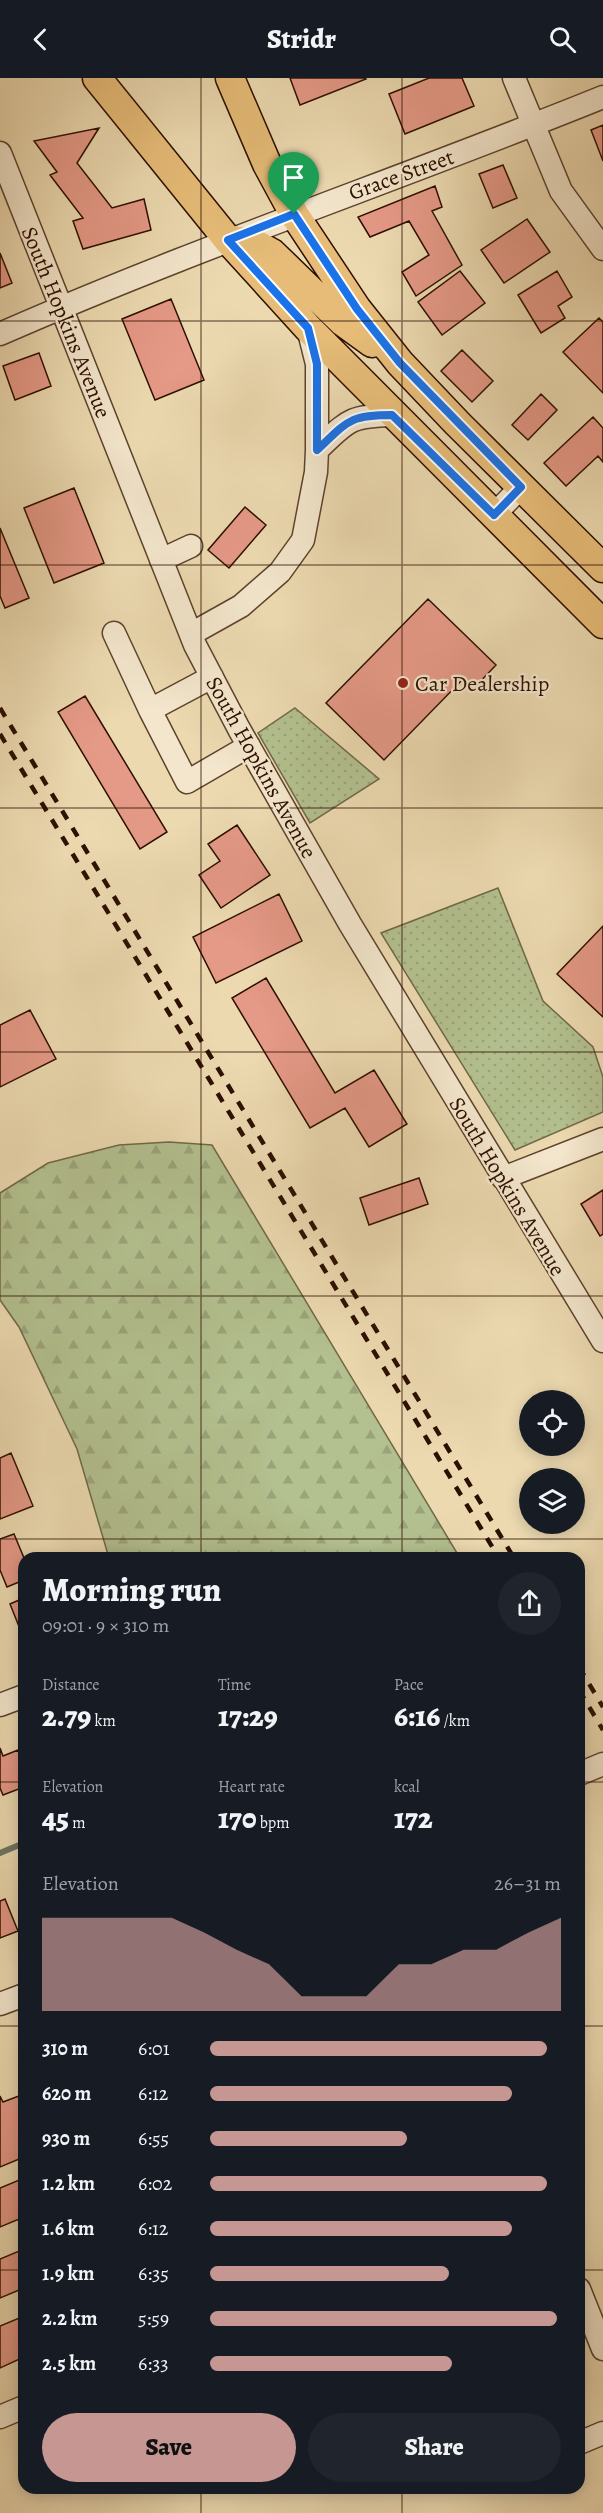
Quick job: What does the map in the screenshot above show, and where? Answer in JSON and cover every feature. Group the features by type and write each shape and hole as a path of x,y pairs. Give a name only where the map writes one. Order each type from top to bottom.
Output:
{"main road":[{"path":"97,78 228,240 308,328 392,415 603,624"},
{"path":"230,78 267,164 294,214 357,309 400,363 603,567"},
{"path":"228,240 252,242 272,253 343,322 400,363"}],"street":[{"path":"514,78 561,191 603,249"},
{"name":"Grace Street","path":"0,334 294,214 603,97"},
{"name":"South Hopkins Avenue","path":"0,153 7,184 62,307 161,560 212,677 350,924 603,1341"},
{"path":"191,633 242,606 280,572 303,540 316,472 317,450 317,364 308,328"},
{"path":"317,450 352,419 365,415 392,415"},
{"path":"494,515 521,487"},
{"path":"161,560 191,546"},
{"path":"114,633 187,782 249,746"},
{"path":"150,710 212,677"},
{"path":"503,1178 603,1139"},
{"path":"585,1772 603,1764"},
{"path":"0,2004 18,1997"},
{"path":"585,2304 603,2349"},
{"path":"0,2416 18,2409"},
{"path":"585,2440 603,2433"}],"green space":[{"path":"295,708 379,779 310,823 258,733"},
{"path":"498,888 543,1001 593,1047 603,1077 603,1112 515,1150 381,933"},
{"path":"169,1142 212,1145 456,1552 107,1552 77,1449 19,1327 0,1300 0,1193 48,1163 119,1145"}],"building":[{"path":"290,78 365,78 366,79 300,105"},
{"path":"429,78 462,78 474,106 405,134 389,94"},
{"path":"603,125 603,161 591,130"},
{"path":"99,128 77,163 112,208 144,199 151,230 83,249 73,221 83,218 50,175 57,172 34,141"},
{"path":"503,165 517,198 493,208 479,174"},
{"path":"435,186 442,207 432,211 462,265 416,296 402,272 429,255 409,221 370,237 358,217"},
{"path":"527,219 550,252 504,283 481,250"},
{"path":"0,253 12,283 0,288"},
{"path":"460,271 485,303 442,335 418,302"},
{"path":"557,271 572,297 558,306 565,318 541,333 518,295"},
{"path":"171,299 204,380 155,400 122,319"},
{"path":"599,318 603,322 603,393 563,352"},
{"path":"462,350 493,381 472,402 441,371"},
{"path":"39,353 51,386 15,400 3,366"},
{"path":"541,394 557,410 528,440 512,425"},
{"path":"593,417 603,428 603,462 598,456 566,486 544,463"},
{"path":"74,488 104,563 54,583 24,508"},
{"path":"245,507 266,525 229,568 208,550"},
{"path":"0,528 29,598 5,608 0,596"},
{"name":"Car Dealership","path":"428,599 496,665 474,688 464,678 384,760 326,703"},
{"path":"85,696 167,832 140,849 58,712"},
{"path":"237,825 270,875 221,908 199,875 220,861 208,844"},
{"path":"279,894 302,941 216,983 193,937"},
{"path":"603,926 603,1017 557,974"},
{"path":"266,978 335,1093 374,1070 407,1124 369,1147 345,1108 310,1128 232,998"},
{"path":"30,1010 56,1059 0,1087 0,1025"},
{"path":"419,1178 428,1204 369,1225 360,1198"},
{"path":"603,1190 603,1234 600,1236 581,1204"},
{"path":"11,1453 33,1506 0,1519 0,1458"},
{"path":"14,1534 22,1552 18,1552 18,1582 7,1587 0,1570 0,1539"},
{"path":"18,1601 18,1624 10,1604"},
{"path":"0,1748 3,1756 18,1750 18,1789 3,1795 0,1788"},
{"path":"5,1899 18,1931 0,1938 0,1901"},
{"path":"0,2096 3,2102 18,2096 18,2160 0,2167"},
{"path":"18,2180 18,2220 0,2227 0,2188"},
{"path":"18,2252 18,2290 0,2298 0,2259"},
{"path":"18,2318 18,2360 0,2368 0,2326"}],"waterway":[{"path":"0,1853 18,1846"}],"railway":[{"path":"0,708 510,1552"},
{"path":"0,734 495,1552"},
{"path":"585,1677 603,1707"},
{"path":"585,1700 603,1730"}],"place":[{"name":"Car Dealership","path":"403,683"}],"route":[{"path":"294,214 357,309 400,363 521,487 494,515 392,415 365,415 352,419 317,450 317,364 308,328 228,240 294,214"}]}
